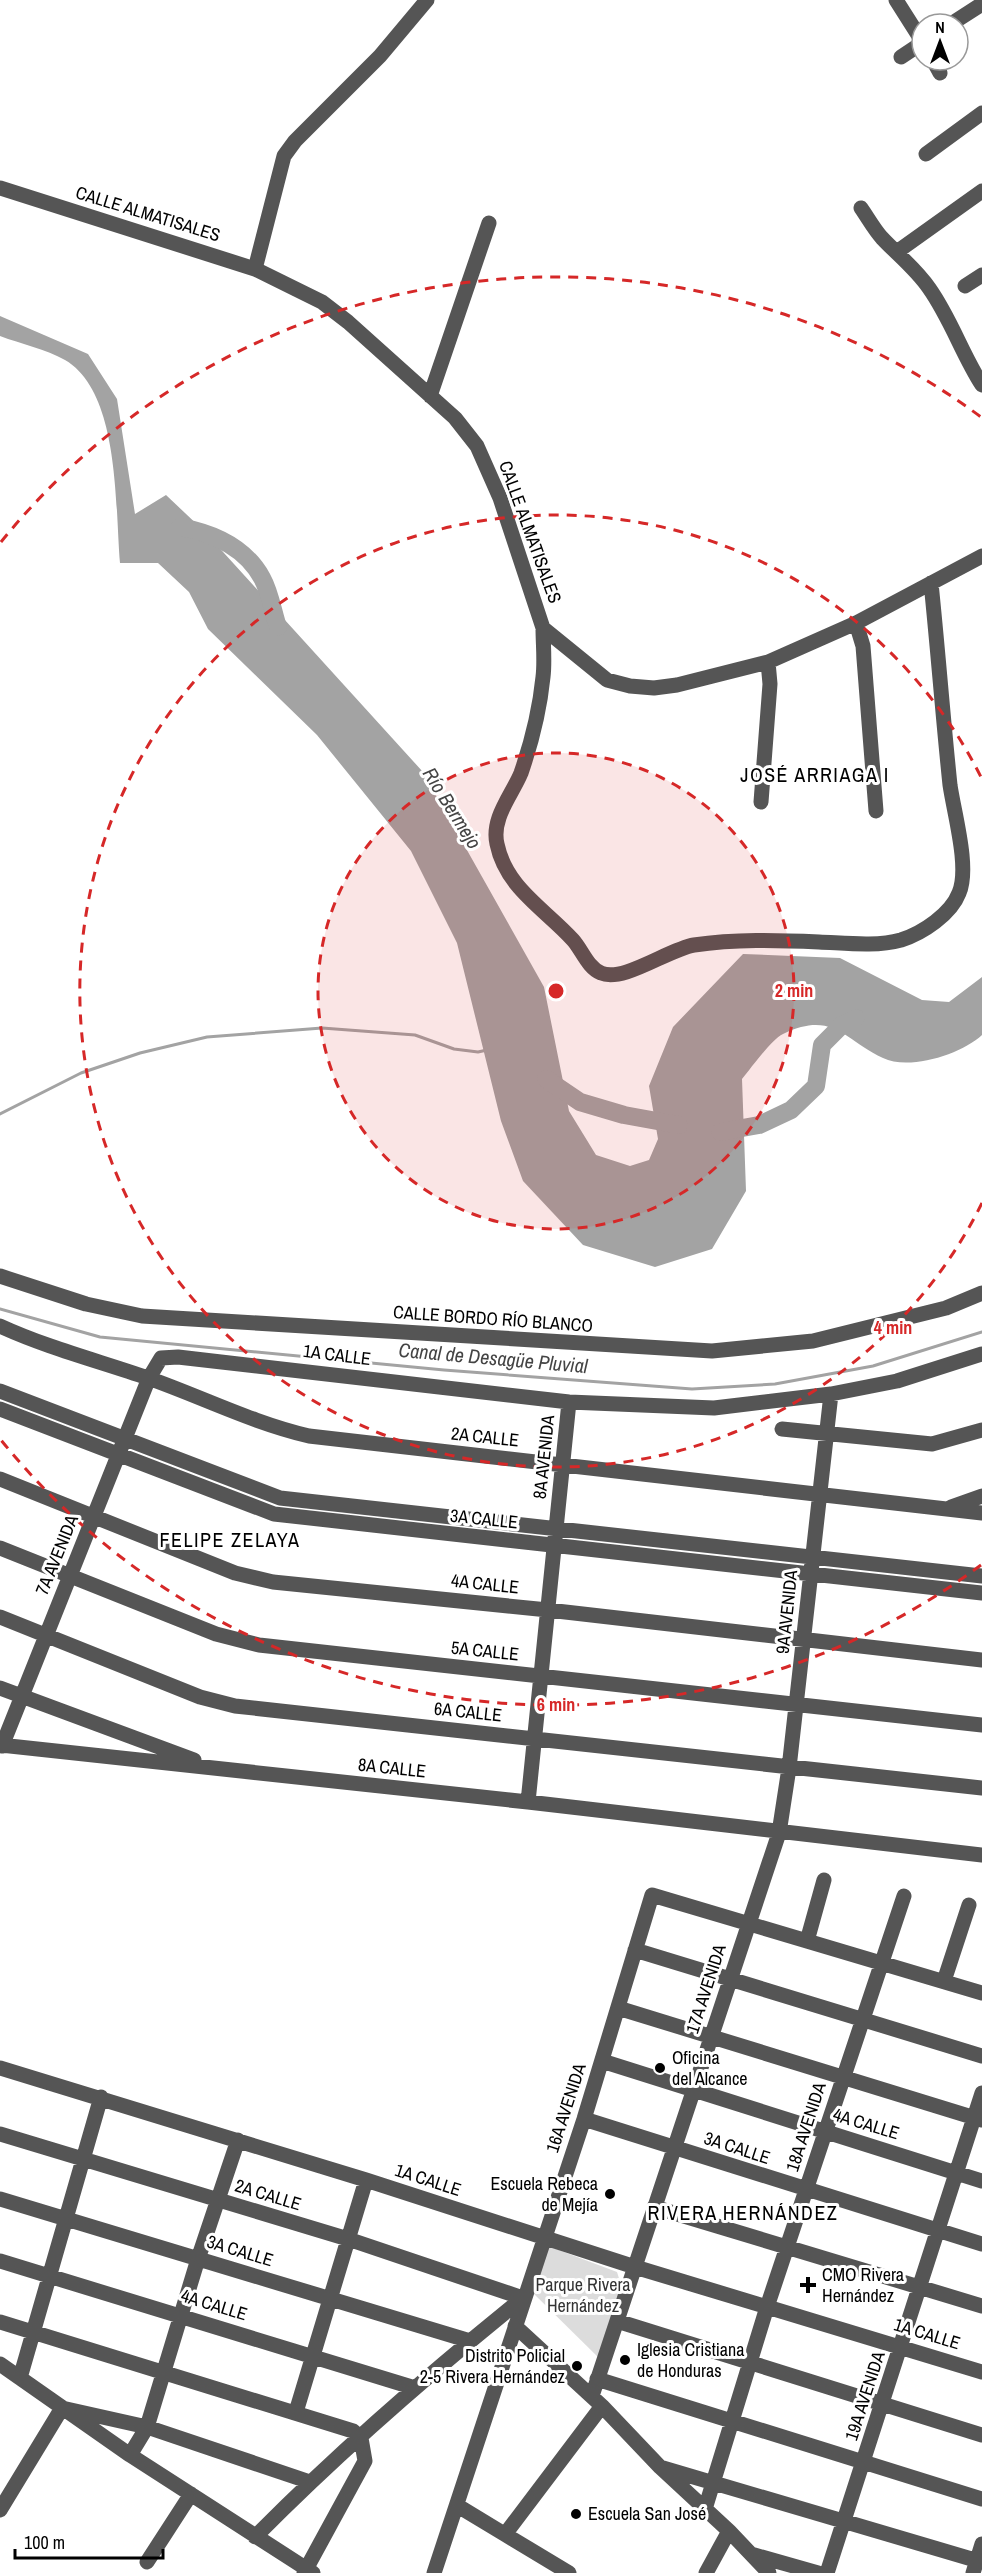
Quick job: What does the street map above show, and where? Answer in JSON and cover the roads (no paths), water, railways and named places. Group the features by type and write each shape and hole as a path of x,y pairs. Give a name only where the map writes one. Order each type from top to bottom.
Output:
{"street":[{"path":"255,269 284,156 295,141 381,56 427,0"},
{"path":"896,0 910,23"},
{"path":"901,57 910,51"},
{"path":"926,154 982,113"},
{"name":"CALLE ALMATISALES","path":"0,188 255,269 322,303 455,418 477,446 500,498 543,627 607,680 630,686 654,688 677,685 768,662 856,623 982,556"},
{"path":"897,251 982,191"},
{"path":"861,208 883,239 897,251 941,306 958,336 967,361 982,385"},
{"path":"430,396 489,223"},
{"path":"965,286 982,275"},
{"path":"543,627 543,677 533,728 520,773 501,810 496,841 506,871 532,903 557,923 600,973 622,973 684,947 713,942 765,940 874,943 901,940 922,930 951,908 961,890 962,864 951,786 931,583"},
{"path":"856,623 863,646 876,812"},
{"path":"761,802 770,684 768,662"},
{"name":"CALLE BORDO RÍO BLANCO","path":"0,1276 86,1304 142,1316 712,1350 813,1341 946,1308 982,1293"},
{"name":"2A CALLE","path":"0,1326 44,1345 149,1378 278,1429 309,1436 982,1513"},
{"path":"569,1402 714,1408 831,1394 897,1381 982,1354"},
{"name":"1A CALLE","path":"149,1378 161,1358 178,1357 569,1402"},
{"name":"7A AVENIDA","path":"1,1745 149,1378"},
{"name":"3A CALLE","path":"0,1391 280,1498 982,1576"},
{"name":"9A AVENIDA","path":"778,1833 789,1768 805,1640 831,1394"},
{"name":"8A AVENIDA","path":"528,1802 569,1402"},
{"name":"3A CALLE","path":"0,1409 274,1515 982,1593"},
{"path":"782,1429 933,1444 982,1430"},
{"name":"4A CALLE","path":"0,1479 235,1573 273,1581 982,1660"},
{"path":"948,1508 982,1496"},
{"name":"5A CALLE","path":"0,1548 216,1634 259,1645 982,1725"},
{"name":"6A CALLE","path":"0,1617 200,1697 235,1706 982,1788"},
{"path":"0,1688 217,1769"},
{"name":"8A CALLE","path":"1,1745 528,1802 982,1856"},
{"name":"17A AVENIDA","path":"597,2401 597,2379 778,1833"},
{"path":"807,1941 824,1880"},
{"name":"16A AVENIDA","path":"523,2298 584,2119 652,1894 749,1923"},
{"name":"18A AVENIDA","path":"705,2509 767,2307 904,1896"},
{"path":"944,1981 969,1905"},
{"path":"749,1923 982,1993"},
{"path":"635,1950 982,2056"},
{"path":"618,2008 978,2119"},
{"name":"4A CALLE","path":"602,2061 982,2181"},
{"name":"1A CALLE","path":"0,2068 101,2097 366,2180 634,2267 982,2372"},
{"name":"19A AVENIDA","path":"827,2573 938,2230 978,2119 982,2093"},
{"path":"20,2378 101,2097"},
{"name":"3A CALLE","path":"584,2119 982,2244"},
{"name":"2A CALLE","path":"0,2134 348,2239 523,2298"},
{"path":"130,2455 147,2427 198,2259 238,2140"},
{"path":"296,2412 366,2180"},
{"name":"3A CALLE","path":"0,2199 470,2341"},
{"path":"654,2207 982,2306"},
{"name":"4A CALLE","path":"0,2261 415,2388"},
{"path":"434,2573 458,2506 523,2298"},
{"path":"255,2538 310,2482 415,2388 523,2298"},
{"path":"617,2321 982,2435"},
{"path":"0,2322 353,2431 361,2438 365,2461 307,2572 130,2455 0,2364"},
{"path":"515,2326 597,2401 660,2467 729,2531 769,2573"},
{"path":"597,2379 982,2499"},
{"path":"506,2533 597,2401"},
{"path":"62,2408 147,2427 310,2482"},
{"path":"0,2510 62,2408"},
{"path":"660,2467 845,2521 977,2565 982,2544"},
{"path":"147,2562 191,2494"},
{"path":"458,2506 506,2533 562,2571"},
{"path":"706,2573 729,2531"},
{"path":"751,2554 818,2573"}],"waterway":[{"name":"Río Bermejo","path":"180,527 204,533 227,543 247,558 265,584 278,627"},
{"name":"Río Bermejo","path":"720,1132 759,1125 791,1110 816,1086 822,1045 842,1025 856,1018"},
{"path":"0,1114 81,1073 140,1053 207,1037 322,1028 415,1035 454,1049 478,1052 487,1050"},
{"name":"Río Bermejo","path":"546,1079 580,1102 624,1115 679,1125"},
{"name":"Canal de Desagüe Pluvial","path":"0,1309 100,1337 444,1370 692,1389 775,1384 873,1366 982,1332"}],"place":[{"name":"Oficina del Alcance","path":"660,2068"},
{"name":"Escuela Rebeca de Mejía","path":"610,2194"},
{"name":"CMO Rivera Hernández","path":"808,2285"},
{"name":"Iglesia Cristiana de Honduras","path":"625,2360"},
{"name":"Distrito Policial 2-5 Rivera Hernández","path":"577,2366"},
{"name":"Escuela San José","path":"576,2514"}],"district":[{"name":"JOSÉ ARRIAGA I","path":"815,775"},
{"name":"FELIPE ZELAYA","path":"230,1540"},
{"name":"RIVERA HERNÁNDEZ","path":"743,2213"}],"park label":[{"name":"Parque Rivera Hernández","path":"583,2295"}]}
